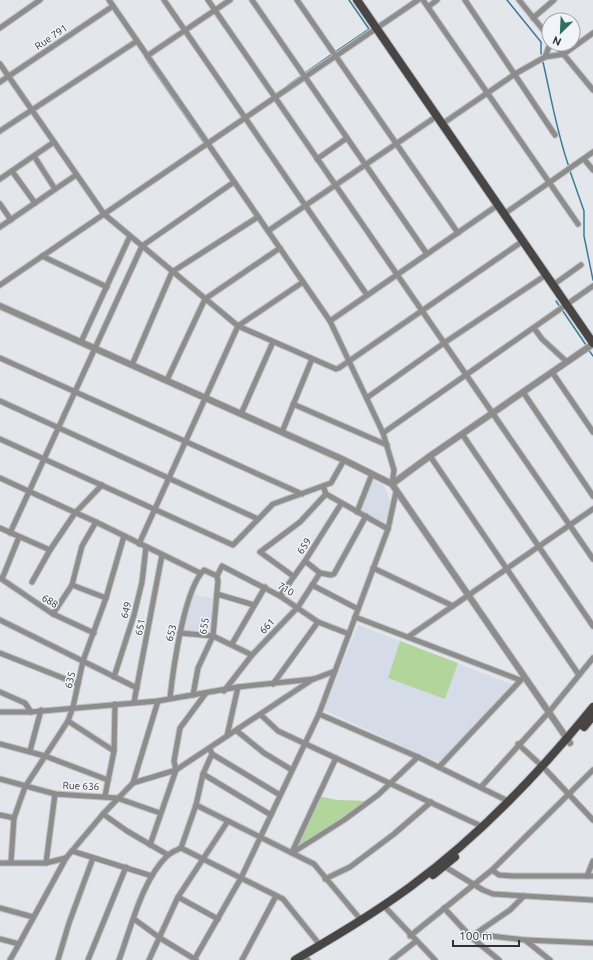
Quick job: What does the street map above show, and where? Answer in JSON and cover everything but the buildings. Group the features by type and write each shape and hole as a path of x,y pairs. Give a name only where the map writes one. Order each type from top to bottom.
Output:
{"main road":[{"path":"357,0 593,344"},
{"path":"569,741 593,707"},
{"path":"307,960 385,908 442,865 544,768 593,716"},
{"path":"442,865 481,826 510,801"},
{"path":"295,960 361,920 385,908"}],"street":[{"path":"0,28 40,0"},
{"path":"108,0 330,321 368,397 383,433 394,470 392,484 396,492 468,595 522,678 569,741"},
{"path":"164,0 367,295"},
{"path":"208,0 593,559"},
{"path":"147,56 230,0"},
{"path":"252,0 427,254"},
{"path":"297,0 458,233"},
{"path":"0,285 418,0"},
{"path":"423,0 578,224"},
{"path":"428,7 437,0"},
{"path":"464,0 515,74 555,136"},
{"path":"519,0 541,28"},
{"path":"533,18 554,0"},
{"name":"Rue 791","path":"0,82 113,6"},
{"path":"442,124 515,74 545,57 564,54 593,32"},
{"path":"0,131 31,109 137,41"},
{"path":"545,57 547,52"},
{"path":"564,54 593,90"},
{"path":"0,64 104,214 238,326 336,369 350,361 523,241"},
{"path":"268,231 436,116"},
{"path":"317,159 347,138"},
{"path":"0,179 54,142"},
{"path":"504,214 593,152"},
{"path":"34,156 55,189"},
{"path":"584,159 593,170"},
{"path":"12,171 34,203"},
{"path":"0,227 76,175"},
{"path":"10,533 142,246 234,182"},
{"path":"0,204 11,220"},
{"path":"330,321 498,205"},
{"path":"132,365 172,272 258,217"},
{"path":"81,342 130,236"},
{"path":"167,380 205,299 280,248"},
{"path":"42,256 106,287"},
{"path":"553,285 580,265"},
{"path":"368,397 444,343 546,275"},
{"path":"140,544 238,326 303,282"},
{"path":"383,433 593,286"},
{"path":"0,306 344,460 392,484"},
{"path":"534,328 549,346 567,362"},
{"path":"241,414 272,342"},
{"path":"392,484 430,456 593,344"},
{"path":"0,358 302,494"},
{"path":"282,432 312,359"},
{"path":"552,372 593,432"},
{"path":"523,392 593,496"},
{"path":"0,401 258,519"},
{"path":"293,404 387,445"},
{"path":"462,434 593,626"},
{"path":"0,439 233,544 273,504 331,483 344,460"},
{"path":"430,456 579,675"},
{"path":"357,512 372,474"},
{"path":"0,478 96,522 200,573 204,570 217,578"},
{"path":"32,582 50,550 75,513 102,485"},
{"path":"323,486 326,494 341,504 388,529"},
{"path":"134,919 160,938 195,960 241,878 319,714 388,529 396,492"},
{"path":"294,576 260,552 300,522 326,494"},
{"name":"659","path":"280,596 306,560 341,504"},
{"path":"408,637 593,509"},
{"path":"306,560 320,573 331,575 334,574 366,516"},
{"path":"53,614 72,585 82,546 96,522"},
{"path":"0,528 50,550"},
{"name":"635","path":"11,862 14,818 25,787 68,721 73,707 84,661 106,598 124,536"},
{"path":"1,579 19,537"},
{"name":"649","path":"114,677 134,615 142,582 146,547"},
{"name":"651","path":"134,702 162,555"},
{"name":"710","path":"217,578 222,566 280,596 318,622 349,634"},
{"path":"373,568 453,606"},
{"name":"653","path":"170,698 180,633 200,573"},
{"name":"661","path":"224,691 252,655 298,607 320,573"},
{"name":"655","path":"193,695 198,668 213,636 217,578"},
{"name":"688","path":"1,579 53,614 94,633"},
{"path":"72,585 106,598"},
{"path":"312,585 358,609"},
{"path":"232,644 264,587"},
{"path":"217,594 254,605"},
{"path":"355,617 522,678"},
{"path":"0,620 137,688"},
{"path":"273,684 318,622"},
{"path":"180,633 213,636 252,655"},
{"path":"0,653 78,684"},
{"path":"481,787 548,712 593,658"},
{"path":"10,960 66,858 117,798 133,784 176,770 211,751 227,736 314,679 335,671"},
{"path":"439,767 522,678"},
{"path":"0,712 31,712 73,707 158,701 238,688 314,679"},
{"path":"227,736 238,688"},
{"path":"0,692 25,703 31,712"},
{"path":"150,845 176,770 174,761 180,728 206,693"},
{"path":"133,784 158,701"},
{"path":"105,796 114,751 115,704"},
{"path":"30,751 41,710"},
{"path":"319,714 418,757 510,801"},
{"path":"260,715 278,731 481,826"},
{"path":"68,721 114,751"},
{"path":"237,730 264,754 292,770"},
{"path":"0,744 45,756 108,780"},
{"path":"518,744 544,768 568,796 593,820"},
{"path":"118,960 143,893 152,876 168,855 181,848 196,805 203,774 211,751"},
{"path":"211,751 280,795"},
{"path":"292,853 344,820 391,784 418,757"},
{"path":"292,853 336,758"},
{"path":"410,936 492,870 593,770"},
{"path":"203,774 271,815"},
{"name":"Rue 636","path":"0,779 55,794 105,796 117,798 160,813"},
{"path":"46,863 55,794"},
{"path":"325,879 350,867 394,834 431,802"},
{"path":"196,805 314,864 325,879 361,920"},
{"path":"103,814 168,855"},
{"path":"0,815 14,818"},
{"path":"149,960 178,897 204,860 228,821"},
{"path":"181,848 287,903 320,945"},
{"path":"72,851 152,876"},
{"path":"0,863 46,863 66,858"},
{"path":"58,960 69,923 93,858"},
{"path":"492,870 499,875 513,876 590,876 593,861"},
{"path":"442,865 474,885 493,894 593,900"},
{"path":"88,960 126,867"},
{"path":"242,960 276,896"},
{"path":"473,935 510,910 524,896"},
{"path":"178,897 218,919"},
{"path":"0,908 33,917"},
{"path":"385,908 415,942 435,960"},
{"path":"444,908 499,960"},
{"path":"473,935 526,940 593,943"},
{"path":"0,939 19,944"},
{"path":"526,940 550,960"},
{"path":"392,960 415,942"}],"shaded area":[{"path":"371,478 384,486 392,505 384,524 358,511"},
{"path":"194,595 213,598 210,635 181,631"},
{"path":"358,625 513,685 441,763 324,710"}],"green space":[{"path":"400,641 458,663 445,699 388,678"},
{"path":"318,796 337,800 370,801 292,853"}],"waterway":[{"path":"335,52 369,29 349,0"},
{"path":"507,0 541,42 541,54"},
{"path":"288,85 332,54"},
{"path":"146,59 204,143"},
{"path":"543,62 558,128 569,167"},
{"path":"570,171 584,211 584,236 593,280"},
{"path":"556,301 586,345"},
{"path":"588,349 593,356"}]}
